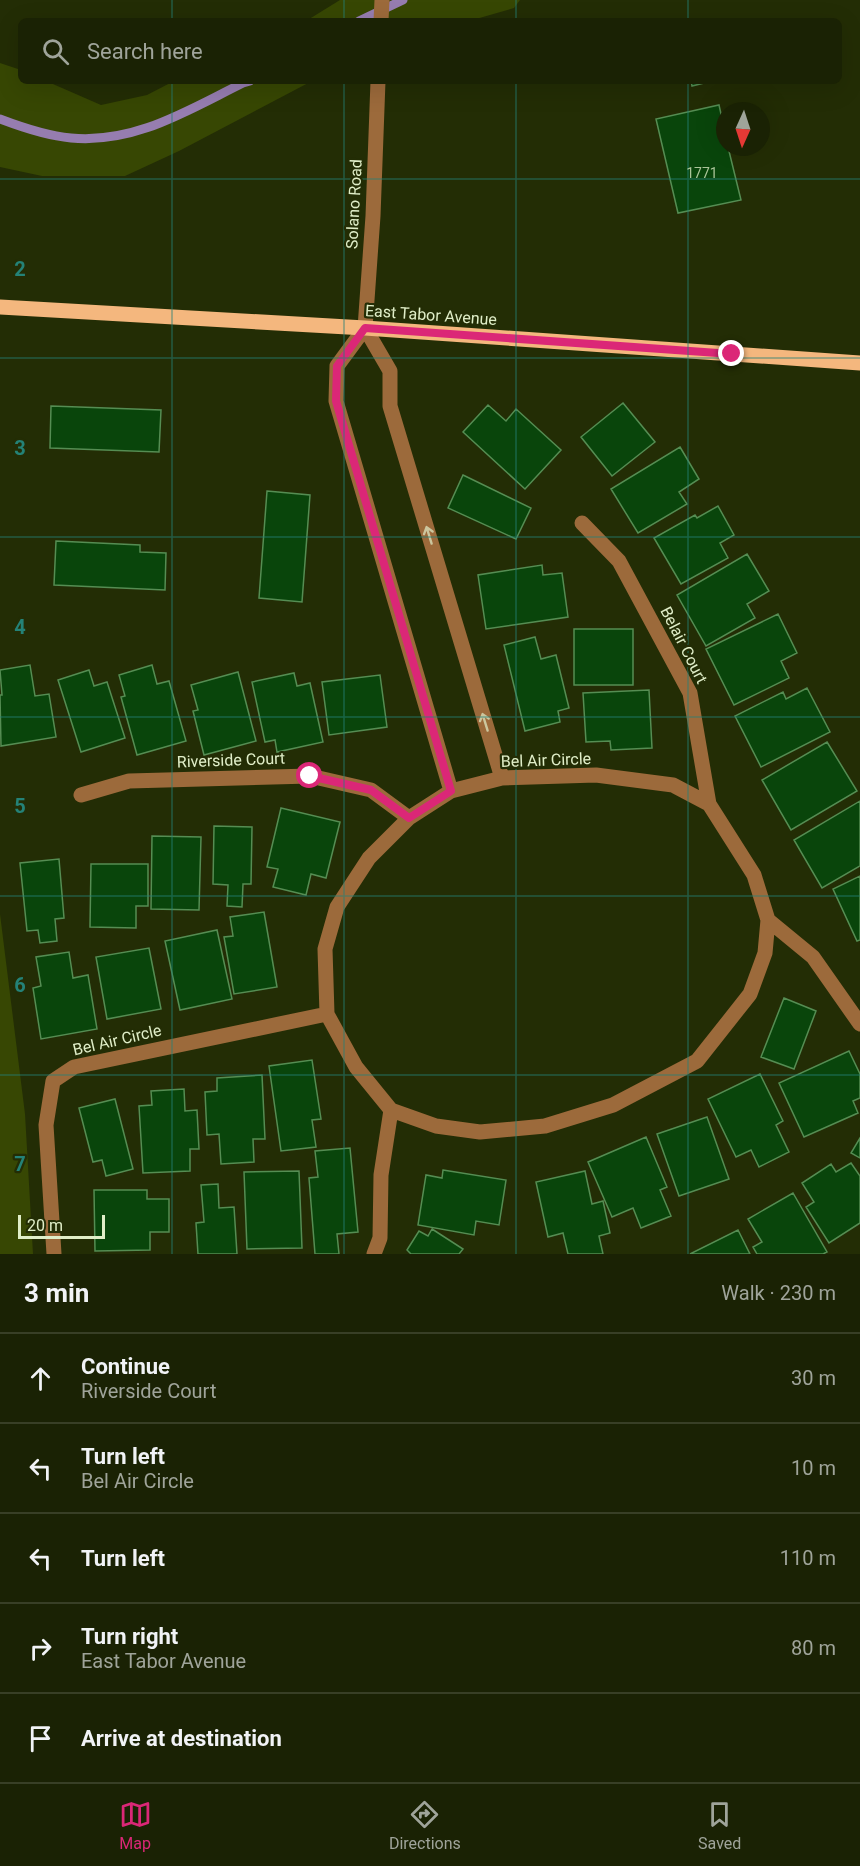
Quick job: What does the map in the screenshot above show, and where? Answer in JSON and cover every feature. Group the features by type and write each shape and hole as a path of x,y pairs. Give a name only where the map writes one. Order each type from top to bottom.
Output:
{"main road":[{"name":"East Tabor Avenue","path":"0,307 365,328 860,363"}],"street":[{"path":"381,18 382,0"},
{"name":"Solano Road","path":"365,328 378,84"},
{"path":"451,791 336,401 337,366 365,328 390,371 390,406 502,778"},
{"name":"Belair Court","path":"582,523 619,561 690,693 709,804"},
{"name":"Bel Air Circle","path":"596,775 673,785 709,804 754,875 768,920 765,953 750,994 697,1061 614,1105 544,1126 480,1132 436,1126 391,1110 356,1067 327,1014 325,949 337,907 369,858 409,818 451,791 502,778 596,775"},
{"name":"Riverside Court","path":"81,795 129,781 310,776 371,790 409,818"},
{"path":"768,920 813,957 860,1023"},
{"name":"Bel Air Circle","path":"54,1254 46,1125 53,1081 74,1067 327,1014"},
{"path":"374,1254 380,1238 381,1175 391,1110"}],"green space":[{"path":"340,0 520,0 514,8 479,18 311,18"},
{"path":"0,63 18,69 18,84 53,84 101,105 147,95 168,84 306,84 179,151 125,176 42,176 0,167"},
{"path":"0,914 25,1114 33,1254 0,1254"}],"building":[{"path":"716,106 716,156 730,156 741,200 678,213 656,119"},
{"path":"623,403 655,442 612,476 581,437"},
{"path":"488,405 506,421 516,409 561,450 525,489 463,432"},
{"path":"51,406 161,410 159,452 50,448"},
{"path":"680,447 699,479 679,492 687,504 638,533 611,489"},
{"path":"463,475 531,508 516,539 448,508"},
{"path":"267,491 310,495 302,602 259,598"},
{"path":"718,506 734,535 720,543 728,558 681,584 654,538 695,515 697,518"},
{"path":"56,541 140,545 140,552 166,553 165,590 54,585"},
{"path":"747,554 769,591 747,604 755,618 706,646 677,595"},
{"path":"542,565 543,575 562,573 568,617 486,629 478,575"},
{"path":"778,614 797,653 781,661 789,678 734,705 706,649"},
{"path":"574,629 633,629 633,685 574,685"},
{"path":"535,637 541,659 556,655 569,708 558,711 560,722 525,731 504,645"},
{"path":"30,665 35,696 49,694 56,737 1,746 0,670"},
{"path":"152,665 157,684 169,681 186,741 137,755 121,697 125,696 119,675"},
{"path":"89,670 94,686 107,682 125,738 81,752 58,680"},
{"path":"238,672 256,741 204,755 193,711 198,710 191,685"},
{"path":"294,673 297,686 310,683 323,742 277,752 275,740 265,742 252,682"},
{"path":"380,675 387,727 329,735 322,682"},
{"path":"807,688 830,732 761,767 735,716 783,692 786,699"},
{"path":"649,690 652,748 611,750 610,741 586,742 583,693"},
{"path":"827,742 857,791 791,830 762,780"},
{"path":"860,801 860,866 822,888 794,840"},
{"path":"281,808 340,822 326,878 311,874 306,895 273,887 278,869 267,867"},
{"path":"214,826 252,827 251,884 243,884 242,907 227,906 228,885 213,884"},
{"path":"152,836 201,837 199,910 151,909"},
{"path":"59,859 64,918 55,919 57,941 40,943 38,930 27,931 20,863"},
{"path":"91,864 148,864 148,906 136,906 136,928 90,927"},
{"path":"860,876 860,940 857,941 833,889"},
{"path":"264,912 277,987 234,994 224,937 233,936 230,917"},
{"path":"217,930 232,999 180,1010 165,941"},
{"path":"149,948 161,1009 107,1019 96,957"},
{"path":"69,952 73,978 88,975 97,1029 41,1039 33,988 41,986 36,957"},
{"path":"784,998 816,1011 794,1069 761,1057"},
{"path":"849,1051 860,1074 860,1098 853,1101 858,1113 804,1137 779,1083"},
{"path":"312,1060 321,1119 312,1120 316,1147 281,1151 269,1066"},
{"path":"760,1074 783,1121 776,1125 789,1152 759,1167 751,1150 736,1157 708,1099"},
{"path":"262,1075 265,1139 253,1139 254,1162 221,1164 219,1134 207,1135 205,1092 217,1091 217,1078"},
{"path":"184,1089 185,1111 197,1110 199,1149 190,1149 190,1171 143,1173 139,1106 152,1105 151,1091"},
{"path":"115,1099 133,1169 106,1176 102,1160 93,1162 79,1108"},
{"path":"707,1117 729,1179 679,1196 657,1134"},
{"path":"646,1137 667,1187 660,1190 671,1216 641,1228 633,1208 612,1217 588,1162"},
{"path":"860,1138 860,1158 851,1153"},
{"path":"350,1148 358,1232 337,1234 339,1254 315,1254 309,1178 318,1177 315,1151"},
{"path":"851,1163 860,1176 860,1223 829,1243 806,1207 814,1202 802,1183 831,1164 836,1172"},
{"path":"443,1170 506,1180 499,1225 476,1221 474,1235 418,1225 426,1175 442,1178"},
{"path":"299,1171 302,1248 247,1249 244,1172"},
{"path":"585,1171 592,1204 603,1201 610,1233 599,1236 603,1254 568,1254 563,1233 548,1237 536,1182"},
{"path":"218,1184 219,1208 234,1207 237,1254 198,1254 196,1223 204,1222 201,1185"},
{"path":"94,1190 147,1190 147,1199 169,1199 169,1232 150,1232 150,1250 95,1251"},
{"path":"793,1193 827,1252 823,1254 757,1254 753,1247 762,1242 748,1219"},
{"path":"432,1229 463,1249 459,1254 411,1254 407,1250 419,1231 428,1236"},
{"path":"738,1230 750,1254 690,1254"}],"waterway":[{"path":"365,18 403,0"},
{"path":"0,119 62,137 117,136 160,123 241,84"}],"route":[{"path":"310,776 371,790 409,818 451,791 336,401 337,366 365,328 732,354"}]}
